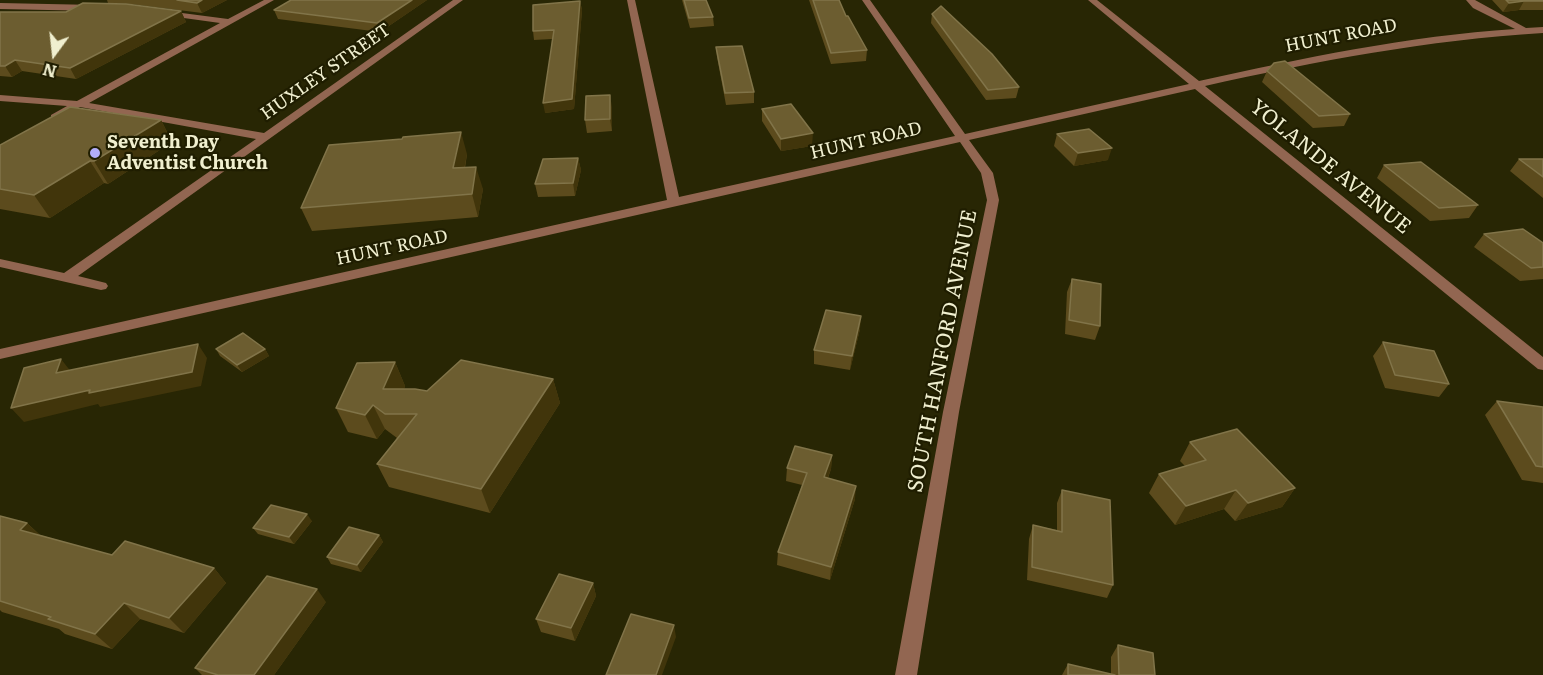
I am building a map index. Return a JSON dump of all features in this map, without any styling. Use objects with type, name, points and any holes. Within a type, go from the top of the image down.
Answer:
[{"type":"street","points":[[50,120],[270,0]]},
{"type":"street","name":"HUXLEY STREET","points":[[67,278],[459,0]]},
{"type":"street","points":[[631,0],[674,204]]},
{"type":"street","name":"SOUTH HANFORD AVENUE","points":[[866,0],[987,173],[993,200],[951,412],[906,675]]},
{"type":"street","name":"YOLANDE AVENUE","points":[[1092,0],[1195,86],[1543,365]]},
{"type":"street","points":[[1470,0],[1476,6],[1524,30]]},
{"type":"street","points":[[0,6],[111,8]]},
{"type":"street","points":[[150,11],[229,22]]},
{"type":"street","name":"HUNT ROAD","points":[[0,354],[1295,63],[1408,42],[1543,30]]},
{"type":"street","points":[[0,98],[79,104],[266,137]]},
{"type":"street","points":[[0,263],[101,286]]},
{"type":"building","points":[[177,0],[202,0],[197,3]]},
{"type":"building","points":[[291,0],[412,0],[377,23],[274,10]]},
{"type":"building","points":[[684,0],[706,0],[713,17],[689,18]]},
{"type":"building","points":[[813,0],[839,0],[867,50],[831,53]]},
{"type":"building","points":[[1506,0],[1543,0],[1543,1],[1509,3]]},
{"type":"building","points":[[580,1],[572,99],[543,103],[554,30],[533,31],[533,5]]},
{"type":"building","points":[[83,3],[126,4],[181,11],[70,68],[15,60],[5,66],[0,66],[0,12],[66,12]]},
{"type":"building","points":[[941,6],[992,54],[1019,87],[988,90],[932,14]]},
{"type":"building","points":[[742,46],[754,92],[725,93],[716,47]]},
{"type":"building","points":[[1285,61],[1350,114],[1319,116],[1267,71],[1274,63]]},
{"type":"building","points":[[610,95],[610,119],[585,120],[586,96]]},
{"type":"building","points":[[791,104],[813,133],[781,139],[762,109]]},
{"type":"building","points":[[70,107],[161,120],[34,195],[0,189],[0,145]]},
{"type":"building","points":[[1089,129],[1112,148],[1078,153],[1057,134]]},
{"type":"building","points":[[461,132],[453,168],[476,167],[472,194],[301,208],[329,145]]},
{"type":"building","points":[[578,158],[573,183],[535,184],[543,159]]},
{"type":"building","points":[[1519,159],[1543,159],[1543,177]]},
{"type":"building","points":[[1421,162],[1478,205],[1439,208],[1384,165]]},
{"type":"building","points":[[1523,229],[1543,243],[1543,267],[1531,268],[1484,234]]},
{"type":"building","points":[[1072,279],[1101,284],[1100,326],[1069,320]]},
{"type":"building","points":[[826,310],[861,316],[852,356],[814,350]]},
{"type":"building","points":[[243,333],[265,349],[237,365],[216,349]]},
{"type":"building","points":[[1383,342],[1434,351],[1449,384],[1395,375]]},
{"type":"building","points":[[198,344],[192,372],[89,393],[90,390],[11,408],[24,368],[61,359],[56,373]]},
{"type":"building","points":[[461,360],[553,379],[481,489],[377,464],[417,414],[385,414],[373,405],[365,415],[336,408],[357,363],[395,362],[383,389],[427,391]]},
{"type":"building","points":[[1497,401],[1543,407],[1543,467],[1536,466]]},
{"type":"building","points":[[1237,429],[1295,488],[1248,503],[1236,490],[1186,506],[1159,474],[1206,460],[1190,442]]},
{"type":"building","points":[[795,446],[832,455],[824,477],[856,486],[831,567],[778,552],[807,473],[787,468]]},
{"type":"building","points":[[1062,490],[1110,500],[1113,585],[1032,567],[1033,525],[1062,532]]},
{"type":"building","points":[[271,505],[307,514],[289,537],[253,528]]},
{"type":"building","points":[[0,516],[27,523],[20,530],[112,555],[125,541],[214,568],[169,618],[124,603],[95,634],[0,601]]},
{"type":"building","points":[[349,527],[379,535],[357,565],[327,557]]},
{"type":"building","points":[[559,574],[593,583],[571,628],[536,619]]},
{"type":"building","points":[[267,576],[317,589],[254,675],[218,675],[195,668]]},
{"type":"building","points":[[631,614],[674,625],[656,675],[606,675]]},
{"type":"building","points":[[1118,645],[1153,653],[1155,675],[1119,675]]},
{"type":"building","points":[[1068,664],[1115,675],[1068,675]]},
{"type":"place","name":"Seventh Day Adventist Church","points":[[95,153]]}]
